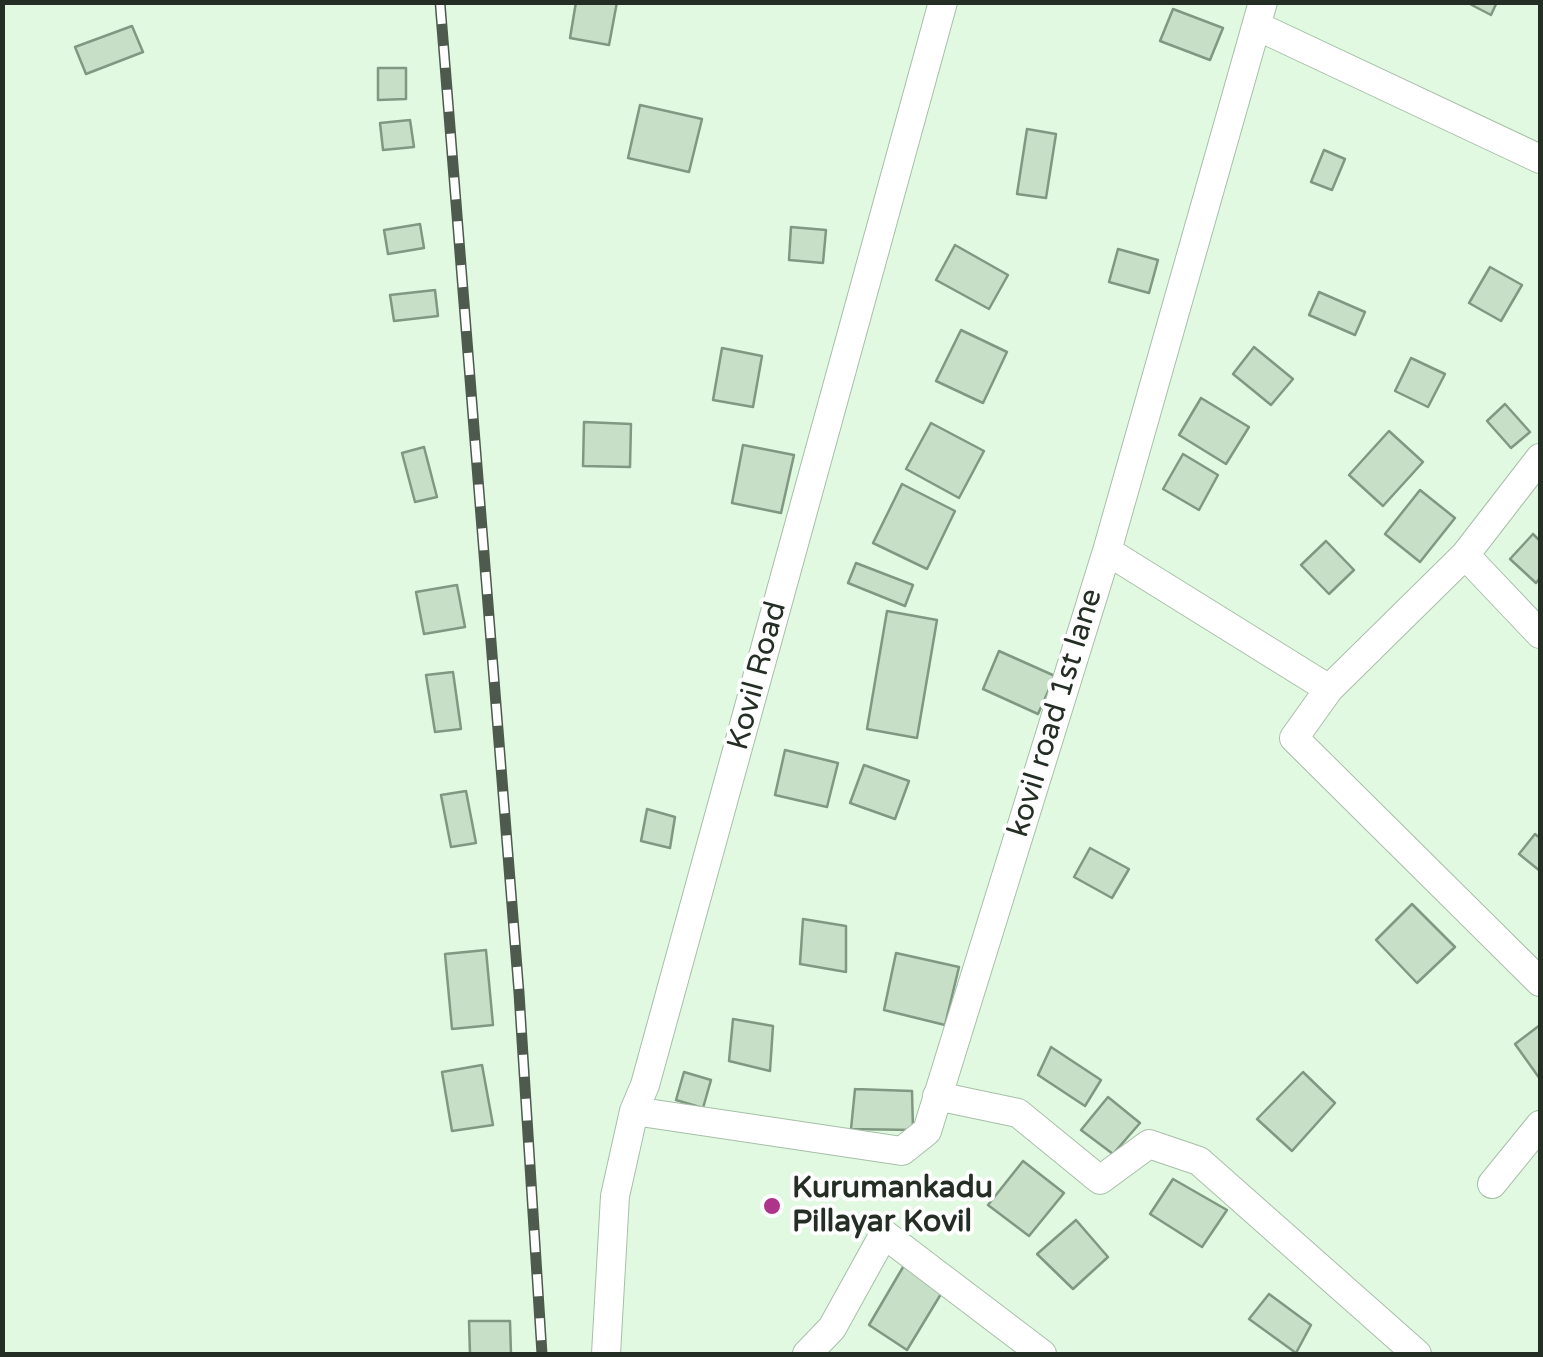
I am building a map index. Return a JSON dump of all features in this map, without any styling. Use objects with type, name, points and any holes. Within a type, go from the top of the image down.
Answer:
[{"type":"street","name":"Kovil Road","points":[[606,1354],[615,1196],[634,1111],[646,1085],[943,2]]},
{"type":"street","name":"kovil road 1st lane","points":[[634,1111],[902,1151],[927,1131],[1107,551],[1260,14]]},
{"type":"street","points":[[1260,14],[1540,159]]},
{"type":"street","points":[[1540,458],[1465,554],[1328,689],[1294,738],[1540,982]]},
{"type":"street","points":[[1107,551],[1328,689]]},
{"type":"street","points":[[1465,554],[1540,634]]},
{"type":"street","points":[[937,1096],[1018,1114],[1100,1180],[1149,1144],[1199,1161],[1418,1354]]},
{"type":"street","points":[[1492,1184],[1540,1126]]},
{"type":"street","points":[[807,1354],[832,1328],[884,1234],[1042,1354]]},
{"type":"building","points":[[576,2],[617,2],[609,45],[570,38]]},
{"type":"building","points":[[1466,2],[1497,2],[1491,15]]},
{"type":"building","points":[[1173,9],[1223,28],[1210,60],[1160,41]]},
{"type":"building","points":[[132,26],[143,52],[86,74],[75,47]]},
{"type":"building","points":[[378,68],[406,68],[406,99],[378,100]]},
{"type":"building","points":[[640,105],[702,119],[689,172],[628,158]]},
{"type":"building","points":[[410,120],[414,147],[383,150],[380,123]]},
{"type":"building","points":[[1027,129],[1056,134],[1046,198],[1017,194]]},
{"type":"building","points":[[1324,150],[1345,159],[1332,190],[1311,182]]},
{"type":"building","points":[[420,224],[424,248],[388,254],[384,230]]},
{"type":"building","points":[[791,227],[826,230],[823,263],[789,260]]},
{"type":"building","points":[[955,245],[1008,275],[989,309],[936,280]]},
{"type":"building","points":[[1118,249],[1158,260],[1149,293],[1109,282]]},
{"type":"building","points":[[1490,267],[1522,285],[1501,321],[1469,303]]},
{"type":"building","points":[[435,290],[438,316],[394,321],[390,295]]},
{"type":"building","points":[[1319,292],[1365,312],[1355,335],[1309,315]]},
{"type":"building","points":[[961,330],[1007,352],[983,403],[936,381]]},
{"type":"building","points":[[1254,347],[1293,379],[1271,405],[1233,374]]},
{"type":"building","points":[[722,348],[762,356],[753,407],[713,400]]},
{"type":"building","points":[[1411,358],[1445,374],[1428,407],[1395,391]]},
{"type":"building","points":[[1201,398],[1249,427],[1226,464],[1179,435]]},
{"type":"building","points":[[1505,404],[1530,432],[1511,448],[1487,421]]},
{"type":"building","points":[[584,422],[631,424],[630,467],[583,466]]},
{"type":"building","points":[[931,423],[984,451],[959,498],[906,469]]},
{"type":"building","points":[[1389,431],[1423,462],[1383,506],[1349,475]]},
{"type":"building","points":[[743,445],[794,455],[781,513],[732,503]]},
{"type":"building","points":[[424,447],[437,497],[415,502],[402,453]]},
{"type":"building","points":[[1183,454],[1218,475],[1199,510],[1163,489]]},
{"type":"building","points":[[902,484],[955,511],[927,569],[873,543]]},
{"type":"building","points":[[1420,490],[1455,518],[1420,562],[1385,534]]},
{"type":"building","points":[[1533,534],[1540,541],[1540,578],[1536,583],[1510,559]]},
{"type":"building","points":[[1326,541],[1354,570],[1329,594],[1301,565]]},
{"type":"building","points":[[856,563],[913,585],[905,606],[848,583]]},
{"type":"building","points":[[457,585],[465,627],[424,634],[416,592]]},
{"type":"building","points":[[887,611],[937,620],[917,738],[867,729]]},
{"type":"building","points":[[999,651],[1055,676],[1038,714],[983,689]]},
{"type":"building","points":[[453,672],[461,729],[435,732],[426,675]]},
{"type":"building","points":[[785,750],[838,763],[827,807],[775,795]]},
{"type":"building","points":[[864,765],[909,781],[895,819],[850,803]]},
{"type":"building","points":[[466,791],[476,843],[451,847],[441,795]]},
{"type":"building","points":[[647,809],[675,817],[670,848],[641,841]]},
{"type":"building","points":[[1535,834],[1540,838],[1540,871],[1519,854]]},
{"type":"building","points":[[1090,848],[1129,869],[1112,898],[1074,877]]},
{"type":"building","points":[[1412,904],[1455,947],[1417,983],[1376,940]]},
{"type":"building","points":[[803,919],[846,926],[846,972],[800,964]]},
{"type":"building","points":[[486,950],[493,1025],[452,1029],[445,954]]},
{"type":"building","points":[[896,953],[959,967],[945,1025],[884,1010]]},
{"type":"building","points":[[733,1019],[773,1026],[770,1071],[729,1061]]},
{"type":"building","points":[[1540,1025],[1540,1079],[1515,1044]]},
{"type":"building","points":[[1051,1047],[1101,1080],[1085,1106],[1038,1075]]},
{"type":"building","points":[[482,1065],[493,1125],[452,1131],[442,1072]]},
{"type":"building","points":[[684,1072],[711,1080],[703,1108],[676,1100]]},
{"type":"building","points":[[1303,1072],[1335,1103],[1292,1151],[1257,1119]]},
{"type":"building","points":[[855,1089],[912,1091],[913,1130],[851,1129]]},
{"type":"building","points":[[1108,1097],[1140,1123],[1113,1154],[1081,1130]]},
{"type":"building","points":[[1023,1161],[1064,1193],[1029,1236],[988,1205]]},
{"type":"building","points":[[1173,1179],[1227,1210],[1202,1247],[1150,1214]]},
{"type":"building","points":[[1076,1220],[1108,1257],[1073,1289],[1037,1254]]},
{"type":"building","points":[[906,1262],[947,1284],[907,1350],[869,1325]]},
{"type":"building","points":[[1269,1294],[1311,1325],[1296,1353],[1249,1319]]},
{"type":"building","points":[[469,1321],[510,1321],[511,1354],[470,1354]]},
{"type":"railway","points":[[440,2],[519,993],[542,1354]]},
{"type":"place","name":"Kurumankadu Pillayar Kovil","points":[[772,1206]]}]
